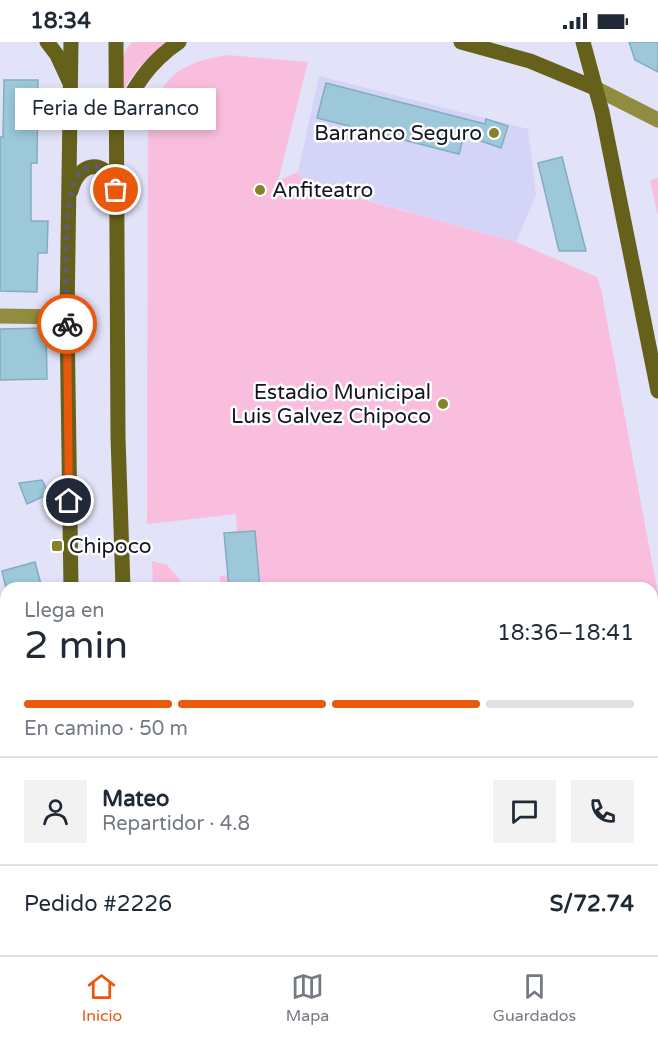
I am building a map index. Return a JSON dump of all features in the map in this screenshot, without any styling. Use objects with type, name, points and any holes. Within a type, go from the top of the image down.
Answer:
[{"type":"main road","points":[[47,42],[57,55],[70,82]]},
{"type":"main road","points":[[71,42],[67,317],[71,582]]},
{"type":"main road","points":[[116,42],[118,437],[123,581]]},
{"type":"main road","points":[[115,125],[131,92],[150,65],[179,42]]},
{"type":"main road","points":[[461,42],[530,61],[595,88]]},
{"type":"main road","points":[[583,42],[595,88],[658,391]]},
{"type":"main road","points":[[68,207],[76,177],[85,168],[104,169],[112,178],[116,190]]},
{"type":"street","points":[[595,88],[658,120]]},
{"type":"street","points":[[0,316],[67,317]]},
{"type":"shaded area","points":[[133,42],[166,42],[137,69],[122,92],[123,58]]},
{"type":"shaded area","name":"Estadio Municipal Luis Galvez Chipoco","points":[[228,55],[308,62],[278,181],[298,172],[307,184],[516,242],[597,277],[656,582],[220,582],[220,576],[228,575],[224,533],[237,532],[236,514],[147,524],[148,124],[159,94],[166,83],[185,67]]},
{"type":"shaded area","points":[[319,76],[528,129],[536,195],[516,242],[307,183],[298,172]]},
{"type":"shaded area","points":[[658,178],[658,216],[650,180]]},
{"type":"shaded area","points":[[152,561],[167,565],[181,581],[181,582],[153,582]]},
{"type":"building","points":[[629,42],[658,42],[658,72],[635,60]]},
{"type":"building","points":[[4,80],[38,80],[37,163],[31,163],[31,221],[48,221],[47,253],[38,253],[37,292],[0,291],[0,137],[3,137]]},
{"type":"building","points":[[326,83],[485,124],[486,119],[508,126],[501,148],[464,135],[459,154],[317,118]]},
{"type":"building","points":[[562,157],[586,251],[559,251],[538,163]]},
{"type":"building","points":[[46,328],[47,379],[0,380],[0,329]]},
{"type":"building","points":[[42,480],[49,494],[27,504],[19,483]]},
{"type":"building","points":[[255,531],[259,582],[228,582],[224,533]]},
{"type":"building","points":[[35,562],[40,582],[5,582],[2,571]]},
{"type":"way so far","points":[[67,324],[68,207],[73,185],[81,171],[85,168],[96,167],[108,173],[116,190]]},
{"type":"place","name":"Barranco Seguro","points":[[494,133]]},
{"type":"place","name":"Feria de Barranco","points":[[116,190]]},
{"type":"place","name":"Anfiteatro","points":[[260,190]]},
{"type":"place","name":"Estadio Municipal Luis Galvez Chipoco","points":[[443,404]]},
{"type":"place","name":"Chipoco","points":[[57,546]]},
{"type":"route","points":[[67,324],[69,501]]}]
